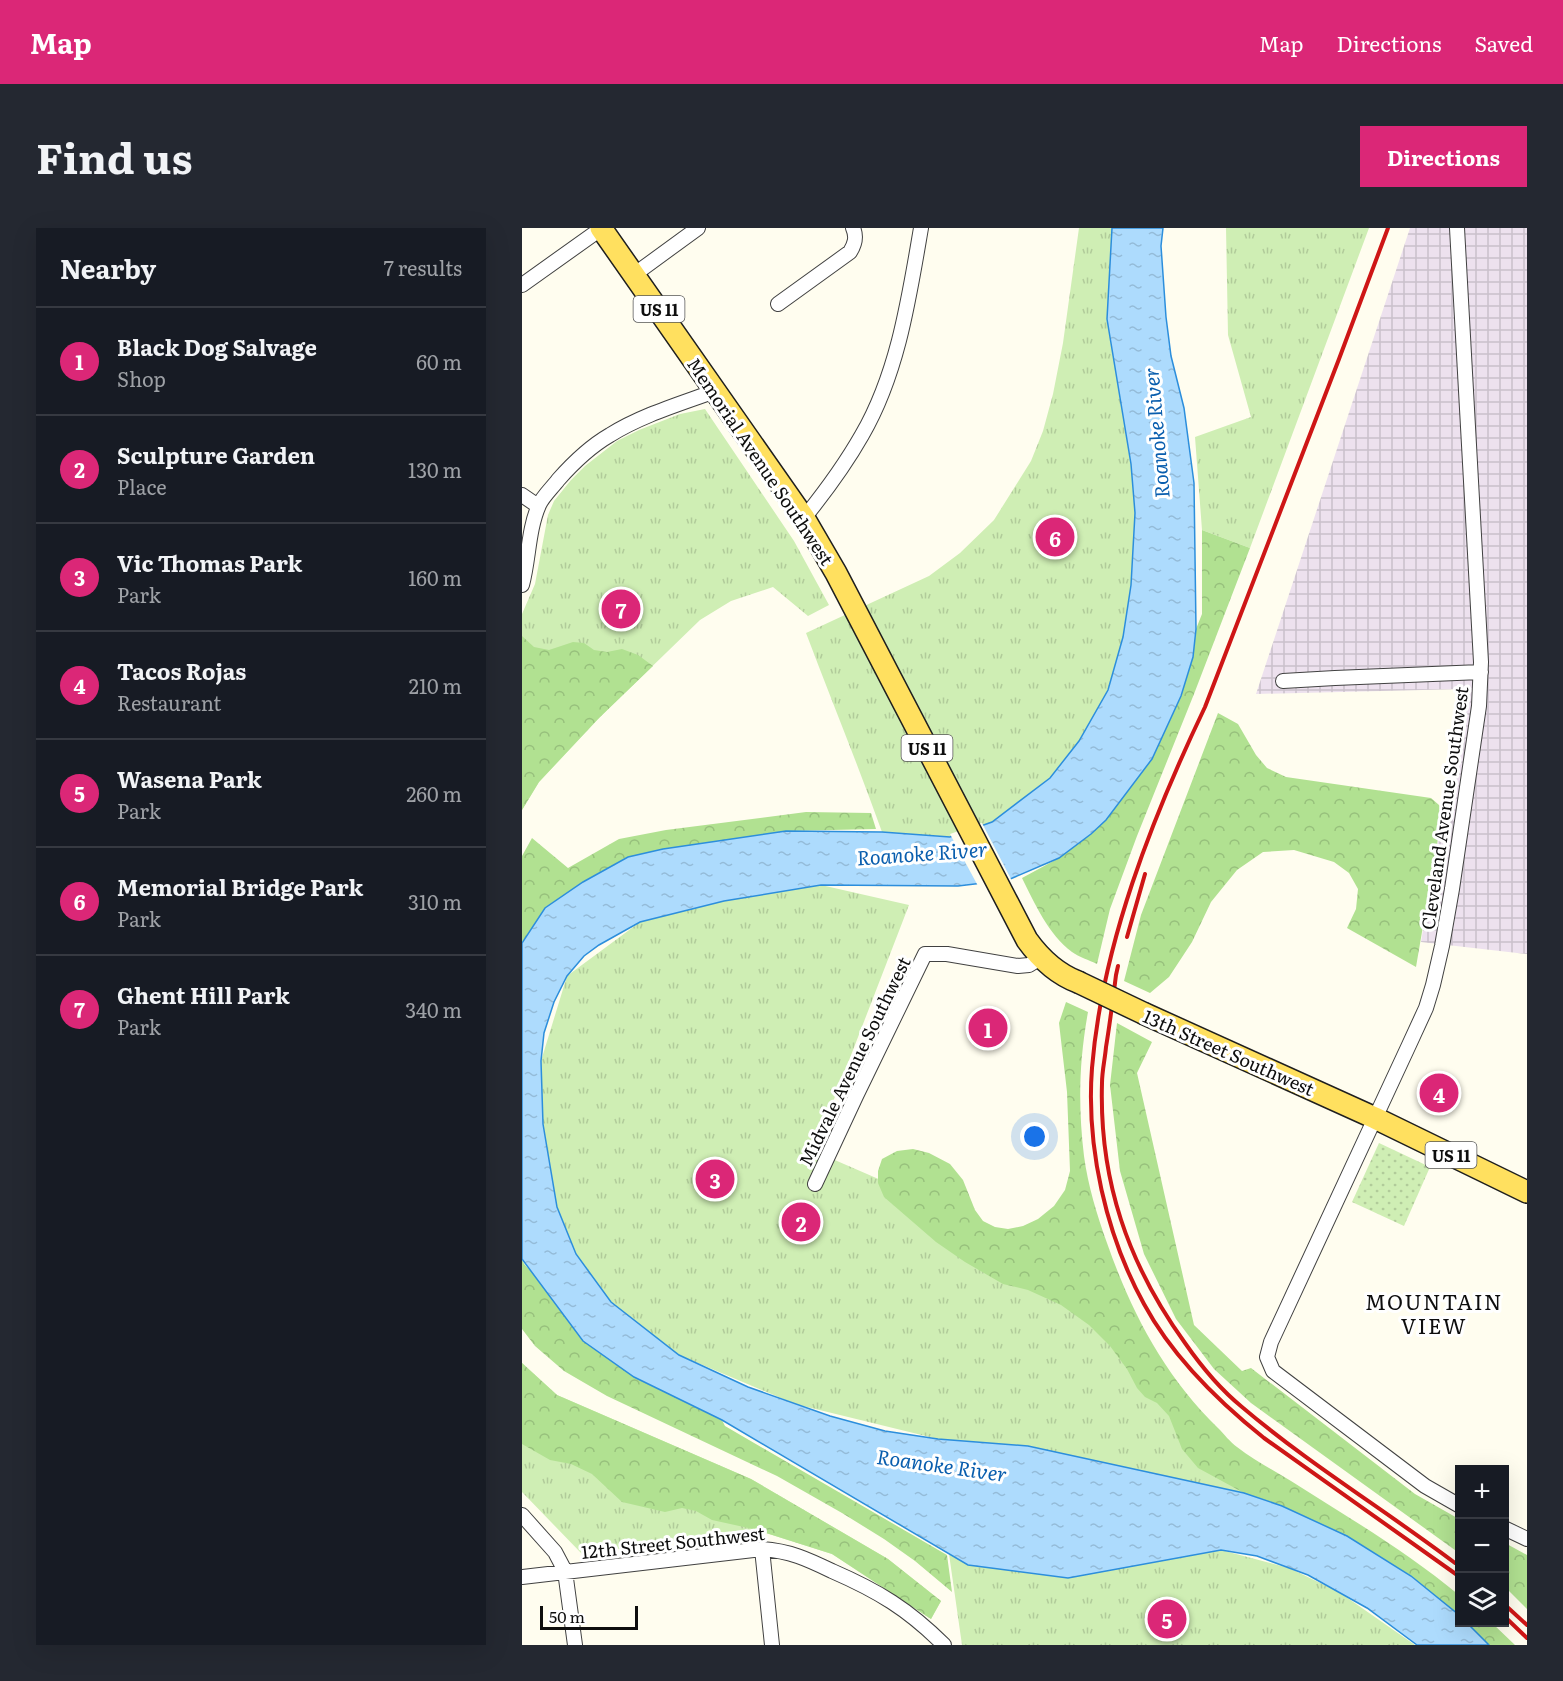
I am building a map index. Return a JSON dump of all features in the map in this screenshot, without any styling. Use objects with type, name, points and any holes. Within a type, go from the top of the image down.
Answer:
[{"type":"main road","name":"Memorial Avenue Southwest","points":[[602,228],[804,518],[836,573],[1017,922],[1027,940],[1042,957]]},
{"type":"main road","name":"13th Street Southwest","points":[[1042,957],[1058,971],[1144,1014],[1375,1118],[1527,1192]]},
{"type":"street","points":[[522,285],[602,228]]},
{"type":"street","points":[[635,274],[698,228]]},
{"type":"street","points":[[778,304],[850,252],[856,237],[853,228]]},
{"type":"street","points":[[804,518],[828,488],[874,412],[901,334],[921,228]]},
{"type":"street","name":"Cleveland Avenue Southwest","points":[[1455,1503],[1425,1486],[1273,1371],[1267,1358],[1270,1342],[1425,1008],[1433,985],[1452,889],[1479,706],[1481,672],[1457,228]]},
{"type":"street","points":[[522,585],[533,520],[538,506],[564,473],[609,435],[657,412],[715,391]]},
{"type":"street","points":[[522,495],[538,506]]},
{"type":"street","points":[[1283,681],[1481,672]]},
{"type":"street","name":"Midvale Avenue Southwest","points":[[815,1184],[925,954],[947,954],[1018,966],[1029,965],[1042,957]]},
{"type":"street","points":[[522,1515],[555,1552],[565,1571],[575,1645]]},
{"type":"street","points":[[1509,1530],[1527,1539]]},
{"type":"street","points":[[762,1549],[772,1645]]},
{"type":"street","name":"12th Street Southwest","points":[[522,1577],[762,1549],[781,1550],[868,1587],[905,1610],[944,1645]]},
{"type":"shaded area","points":[[1410,228],[1527,228],[1527,954],[1421,942],[1463,689],[1256,694]]},
{"type":"green space","points":[[1079,228],[1112,228],[1107,319],[1131,464],[1135,513],[1131,585],[1123,637],[1108,690],[1079,741],[1050,778],[992,822],[950,837],[882,832],[806,633],[929,576],[960,553],[994,520],[1031,461],[1043,431],[1063,343]]},
{"type":"green space","points":[[1226,228],[1369,228],[1250,548],[1202,530],[1195,437],[1251,417],[1228,335]]},
{"type":"green space","points":[[705,409],[794,541],[829,605],[808,616],[773,587],[731,601],[700,620],[599,718],[539,782],[522,810],[522,614],[535,584],[548,515],[554,501],[585,466],[617,441],[680,414]]},
{"type":"green space","points":[[1202,530],[1250,548],[1110,909],[1097,964],[1063,945],[1043,918],[1022,878],[1059,858],[1106,820],[1152,759],[1181,696],[1193,657],[1196,629],[1202,614]]},
{"type":"green space","points":[[522,636],[534,647],[549,650],[573,642],[584,643],[594,650],[607,652],[622,649],[638,655],[653,666],[599,718],[539,782],[522,810]]},
{"type":"green space","points":[[1218,713],[1238,724],[1256,755],[1267,768],[1286,777],[1431,798],[1439,805],[1442,815],[1416,967],[1347,928],[1356,909],[1358,889],[1349,873],[1334,862],[1294,850],[1263,852],[1237,870],[1211,902],[1192,942],[1169,977],[1150,993],[1124,981],[1141,915]]},
{"type":"green space","points":[[806,812],[871,813],[876,829],[786,831],[628,857],[583,882],[545,908],[522,943],[522,856],[532,838],[568,868],[619,839],[666,830]]},
{"type":"green space","points":[[821,885],[909,905],[814,1151],[1072,1263],[1122,1333],[1244,1493],[1028,1446],[938,1439],[795,1404],[679,1355],[611,1302],[576,1254],[557,1207],[543,1124],[541,1061],[567,976],[640,922],[724,901]]},
{"type":"green space","points":[[1066,1002],[1088,1012],[1081,1066],[1080,1101],[1088,1178],[1107,1243],[1127,1294],[1166,1365],[1181,1387],[1234,1445],[1377,1535],[1439,1579],[1455,1592],[1455,1612],[1411,1576],[1347,1536],[1282,1506],[1244,1493],[1198,1468],[1182,1449],[1169,1416],[1157,1403],[1145,1397],[1137,1388],[1127,1369],[1110,1346],[1089,1325],[1061,1305],[1028,1290],[1003,1284],[965,1262],[936,1242],[884,1197],[878,1183],[878,1171],[882,1159],[897,1151],[913,1149],[929,1153],[950,1164],[963,1180],[975,1210],[983,1221],[995,1227],[1008,1229],[1023,1226],[1038,1219],[1054,1206],[1065,1190],[1070,1171],[1067,1092],[1059,1023]]},
{"type":"green space","points":[[1117,1023],[1152,1042],[1137,1073],[1194,1325],[1242,1371],[1251,1368],[1415,1494],[1455,1517],[1455,1550],[1251,1403],[1214,1369],[1176,1319],[1144,1254],[1120,1171],[1110,1085]]},
{"type":"green space","points":[[1379,1143],[1430,1167],[1404,1226],[1352,1202]]},
{"type":"green space","points":[[522,1259],[524,1264],[634,1377],[722,1420],[725,1426],[947,1555],[952,1592],[915,1561],[842,1513],[777,1476],[607,1396],[564,1371],[535,1346],[522,1329]]},
{"type":"green space","points":[[522,1363],[557,1395],[751,1479],[888,1559],[941,1601],[931,1619],[832,1554],[753,1529],[582,1554],[522,1492]]},
{"type":"green space","points":[[522,1363],[557,1395],[751,1479],[888,1559],[941,1601],[931,1619],[832,1554],[753,1529],[712,1520],[696,1511],[682,1508],[665,1512],[622,1502],[592,1474],[571,1464],[550,1460],[522,1444]]},
{"type":"green space","points":[[1509,1545],[1527,1555],[1527,1609],[1509,1591]]},
{"type":"green space","points":[[1221,1550],[1289,1568],[1339,1592],[1415,1645],[962,1645],[949,1554],[1026,1572]]},
{"type":"green space","points":[[1471,1627],[1496,1627],[1515,1645],[1489,1645]]},
{"type":"water","name":"Roanoke River","points":[[1112,228],[1163,228],[1161,246],[1166,317],[1171,356],[1184,408],[1194,483],[1196,629],[1193,657],[1181,696],[1152,759],[1106,820],[1091,834],[1059,858],[1008,880],[958,886],[821,885],[724,901],[640,922],[584,956],[567,976],[554,1002],[544,1033],[541,1061],[543,1124],[557,1207],[576,1254],[611,1302],[679,1355],[748,1387],[830,1416],[885,1431],[938,1439],[1028,1446],[1244,1493],[1282,1506],[1347,1536],[1411,1576],[1455,1612],[1455,1627],[1471,1627],[1489,1645],[1417,1645],[1367,1608],[1308,1575],[1257,1556],[1221,1550],[1068,1578],[968,1565],[722,1420],[634,1377],[583,1341],[522,1259],[522,943],[545,908],[583,882],[628,857],[663,849],[786,831],[882,832],[950,837],[992,822],[1050,778],[1079,741],[1108,690],[1123,637],[1131,585],[1135,513],[1131,464],[1107,319]]},
{"type":"pier","points":[[982,823],[1012,881],[978,886],[950,834]]},
{"type":"railway","points":[[1388,228],[1205,707],[1166,793],[1132,883],[1106,975],[1098,1022],[1092,1068],[1092,1128],[1102,1190],[1119,1249],[1144,1304],[1182,1360],[1230,1409],[1264,1438],[1455,1573]]},
{"type":"railway","points":[[1127,937],[1145,874]]},
{"type":"railway","points":[[1118,966],[1102,1074],[1102,1119],[1112,1187],[1121,1220],[1148,1283],[1191,1352],[1234,1400],[1294,1448],[1455,1563]]},
{"type":"railway","points":[[1509,1609],[1527,1625]]},
{"type":"railway","points":[[1509,1621],[1527,1638]]},
{"type":"place","name":"Memorial Bridge Park","points":[[1055,537]]},
{"type":"place","name":"Ghent Hill Park","points":[[621,609]]},
{"type":"place","name":"Black Dog Salvage","points":[[988,1028]]},
{"type":"place","name":"Tacos Rojas","points":[[1439,1093]]},
{"type":"place","name":"Vic Thomas Park","points":[[715,1179]]},
{"type":"place","name":"Sculpture Garden","points":[[801,1222]]},
{"type":"place","name":"Wasena Park","points":[[1167,1619]]},
{"type":"district","name":"MOUNTAIN VIEW","points":[[1434,1312]]}]
